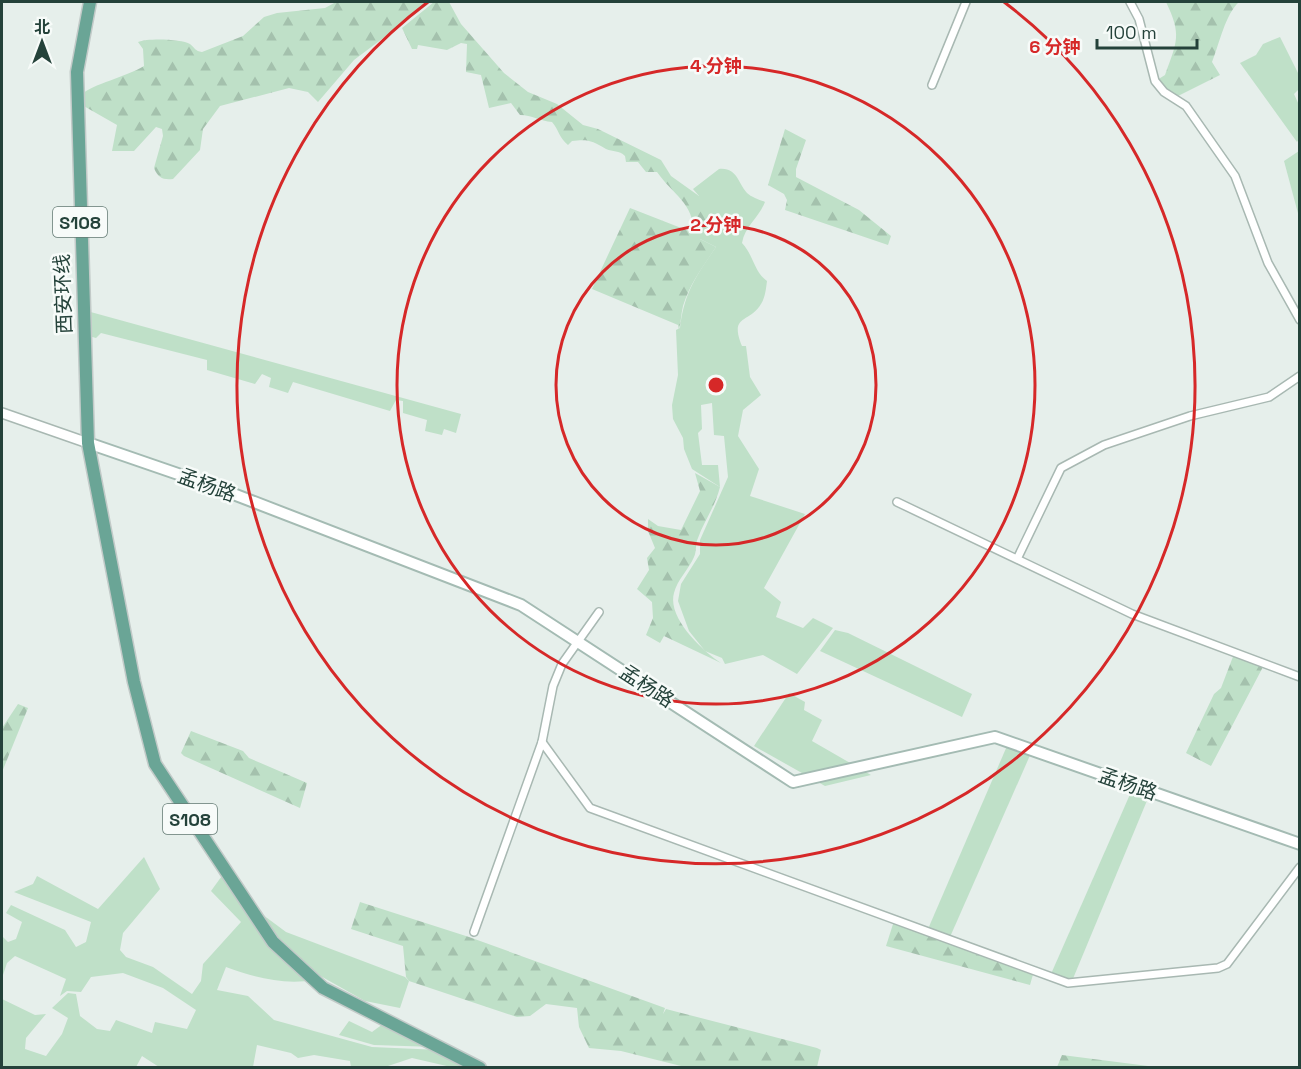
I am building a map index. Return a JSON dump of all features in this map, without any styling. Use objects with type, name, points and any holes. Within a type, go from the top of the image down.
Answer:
[{"type":"main road","name":"西安环线","points":[[88,443],[77,72],[90,2]]},
{"type":"main road","name":"孟杨路","points":[[88,443],[210,485],[521,605],[793,782],[995,737],[1299,844]]},
{"type":"main road","name":"S108","points":[[88,443],[134,682],[155,764],[273,942],[323,988],[480,1068]]},
{"type":"street","points":[[932,85],[966,2]]},
{"type":"street","points":[[1130,2],[1139,19],[1155,81],[1164,92],[1186,106],[1235,176],[1268,263],[1299,320]]},
{"type":"street","points":[[1017,557],[1061,468],[1104,445],[1190,416],[1269,397],[1299,376]]},
{"type":"street","name":"孟杨路","points":[[2,413],[88,443]]},
{"type":"street","points":[[897,502],[1017,557],[1132,614],[1299,677]]},
{"type":"street","points":[[474,932],[542,741],[553,686],[562,664],[599,612]]},
{"type":"street","points":[[542,741],[590,808],[1068,983],[1218,968],[1227,964],[1299,867]]},
{"type":"green space","points":[[336,2],[431,2],[354,60],[318,102],[308,92],[289,88],[220,106],[203,129],[200,150],[173,179],[161,178],[154,168],[163,136],[162,129],[156,127],[134,151],[112,151],[117,125],[82,105],[82,94],[87,90],[144,66],[143,49],[138,42],[180,41],[202,52],[243,36],[264,17],[277,13],[325,8]]},
{"type":"green space","points":[[434,2],[449,2],[461,24],[504,73],[528,92],[557,104],[583,125],[598,129],[661,160],[671,176],[699,196],[708,230],[701,234],[700,239],[716,247],[689,290],[683,306],[679,330],[678,325],[592,289],[630,208],[694,233],[693,222],[682,200],[657,172],[646,172],[638,162],[626,162],[625,156],[620,153],[594,142],[572,141],[568,145],[552,122],[520,115],[511,103],[489,108],[481,75],[466,72],[467,44],[461,43],[447,50],[418,45],[417,49],[412,49],[402,28]]},
{"type":"green space","points":[[1166,2],[1239,2],[1226,21],[1212,62],[1220,75],[1176,97],[1157,80],[1165,75],[1176,38],[1174,23]]},
{"type":"green space","points":[[1280,37],[1299,75],[1299,89],[1294,94],[1299,105],[1299,139],[1297,142],[1240,63],[1256,55],[1263,44]]},
{"type":"green space","points":[[785,129],[806,140],[796,169],[796,177],[859,210],[891,236],[888,245],[785,210],[787,200],[784,194],[768,185]]},
{"type":"green space","points":[[1299,151],[1299,217],[1284,161]]},
{"type":"green space","points":[[719,169],[730,170],[747,193],[765,202],[746,232],[742,243],[759,273],[767,281],[761,304],[742,320],[738,329],[742,346],[746,346],[750,377],[761,395],[743,410],[738,436],[759,469],[750,496],[805,514],[764,588],[781,602],[776,617],[803,628],[813,618],[833,628],[797,674],[763,655],[725,664],[722,658],[705,651],[689,631],[678,601],[681,584],[700,554],[700,540],[728,477],[724,436],[714,435],[712,403],[701,405],[702,429],[698,433],[702,465],[718,465],[720,487],[692,469],[684,449],[683,438],[673,419],[672,405],[678,375],[676,330],[680,328],[684,305],[692,285],[716,247],[700,239],[699,196],[693,189]]},
{"type":"green space","points":[[87,311],[461,414],[456,433],[444,429],[442,435],[425,431],[427,420],[403,413],[403,401],[396,400],[390,411],[293,382],[288,393],[269,387],[271,378],[262,374],[255,384],[207,370],[207,360],[101,333],[96,338],[89,336]]},
{"type":"green space","points":[[695,473],[720,487],[697,540],[694,557],[676,588],[673,603],[688,633],[705,651],[721,663],[664,636],[660,643],[646,635],[653,618],[652,602],[637,589],[649,570],[647,558],[655,548],[648,531],[648,519],[658,526],[681,530],[700,491]]},
{"type":"green space","points":[[835,630],[848,633],[972,694],[962,717],[820,651]]},
{"type":"green space","points":[[1234,654],[1264,665],[1211,766],[1186,753],[1214,694],[1221,688]]},
{"type":"green space","points":[[789,693],[805,702],[804,710],[822,720],[812,741],[871,775],[825,786],[754,746]]},
{"type":"green space","points":[[18,704],[28,708],[2,772],[2,728]]},
{"type":"green space","points":[[191,731],[243,751],[249,758],[307,783],[300,808],[184,756],[181,753]]},
{"type":"green space","points":[[1010,739],[1035,744],[950,937],[928,929]]},
{"type":"green space","points":[[1135,783],[1151,791],[1072,981],[1051,974]]},
{"type":"green space","points":[[144,857],[160,889],[123,933],[120,950],[126,957],[153,967],[192,994],[201,981],[203,964],[241,922],[211,891],[224,873],[275,948],[315,980],[292,982],[270,980],[226,967],[217,990],[248,996],[274,1020],[372,1047],[440,1050],[473,1067],[451,1067],[412,1058],[385,1067],[351,1067],[350,1061],[314,1055],[298,1058],[291,1053],[257,1045],[253,1067],[159,1067],[142,1056],[136,1067],[2,1067],[2,999],[35,1015],[46,1014],[26,1038],[25,1049],[46,1056],[62,1034],[68,1018],[52,1008],[68,993],[76,994],[80,1016],[97,1029],[110,1031],[116,1020],[152,1033],[155,1022],[187,1029],[196,1010],[163,988],[123,973],[91,977],[81,992],[67,991],[60,996],[66,979],[15,956],[7,963],[2,978],[2,936],[8,942],[16,939],[22,922],[6,913],[11,905],[65,930],[76,947],[86,942],[91,922],[14,892],[33,884],[37,876],[98,909]]},
{"type":"green space","points":[[360,902],[469,937],[665,1008],[663,1014],[666,1009],[817,1048],[821,1050],[817,1067],[685,1067],[621,1051],[589,1048],[579,1027],[577,1008],[546,1004],[530,1016],[517,1017],[409,981],[406,977],[403,946],[351,929]]},
{"type":"green space","points":[[255,909],[286,932],[405,977],[409,981],[400,1008],[365,1001],[308,969],[287,952]]},
{"type":"green space","points":[[894,921],[1034,971],[1030,985],[886,946]]},
{"type":"green space","points":[[349,1021],[372,1032],[387,1021],[435,1047],[374,1045],[339,1035]]},
{"type":"green space","points":[[1062,1055],[1156,1067],[1057,1067]]}]
